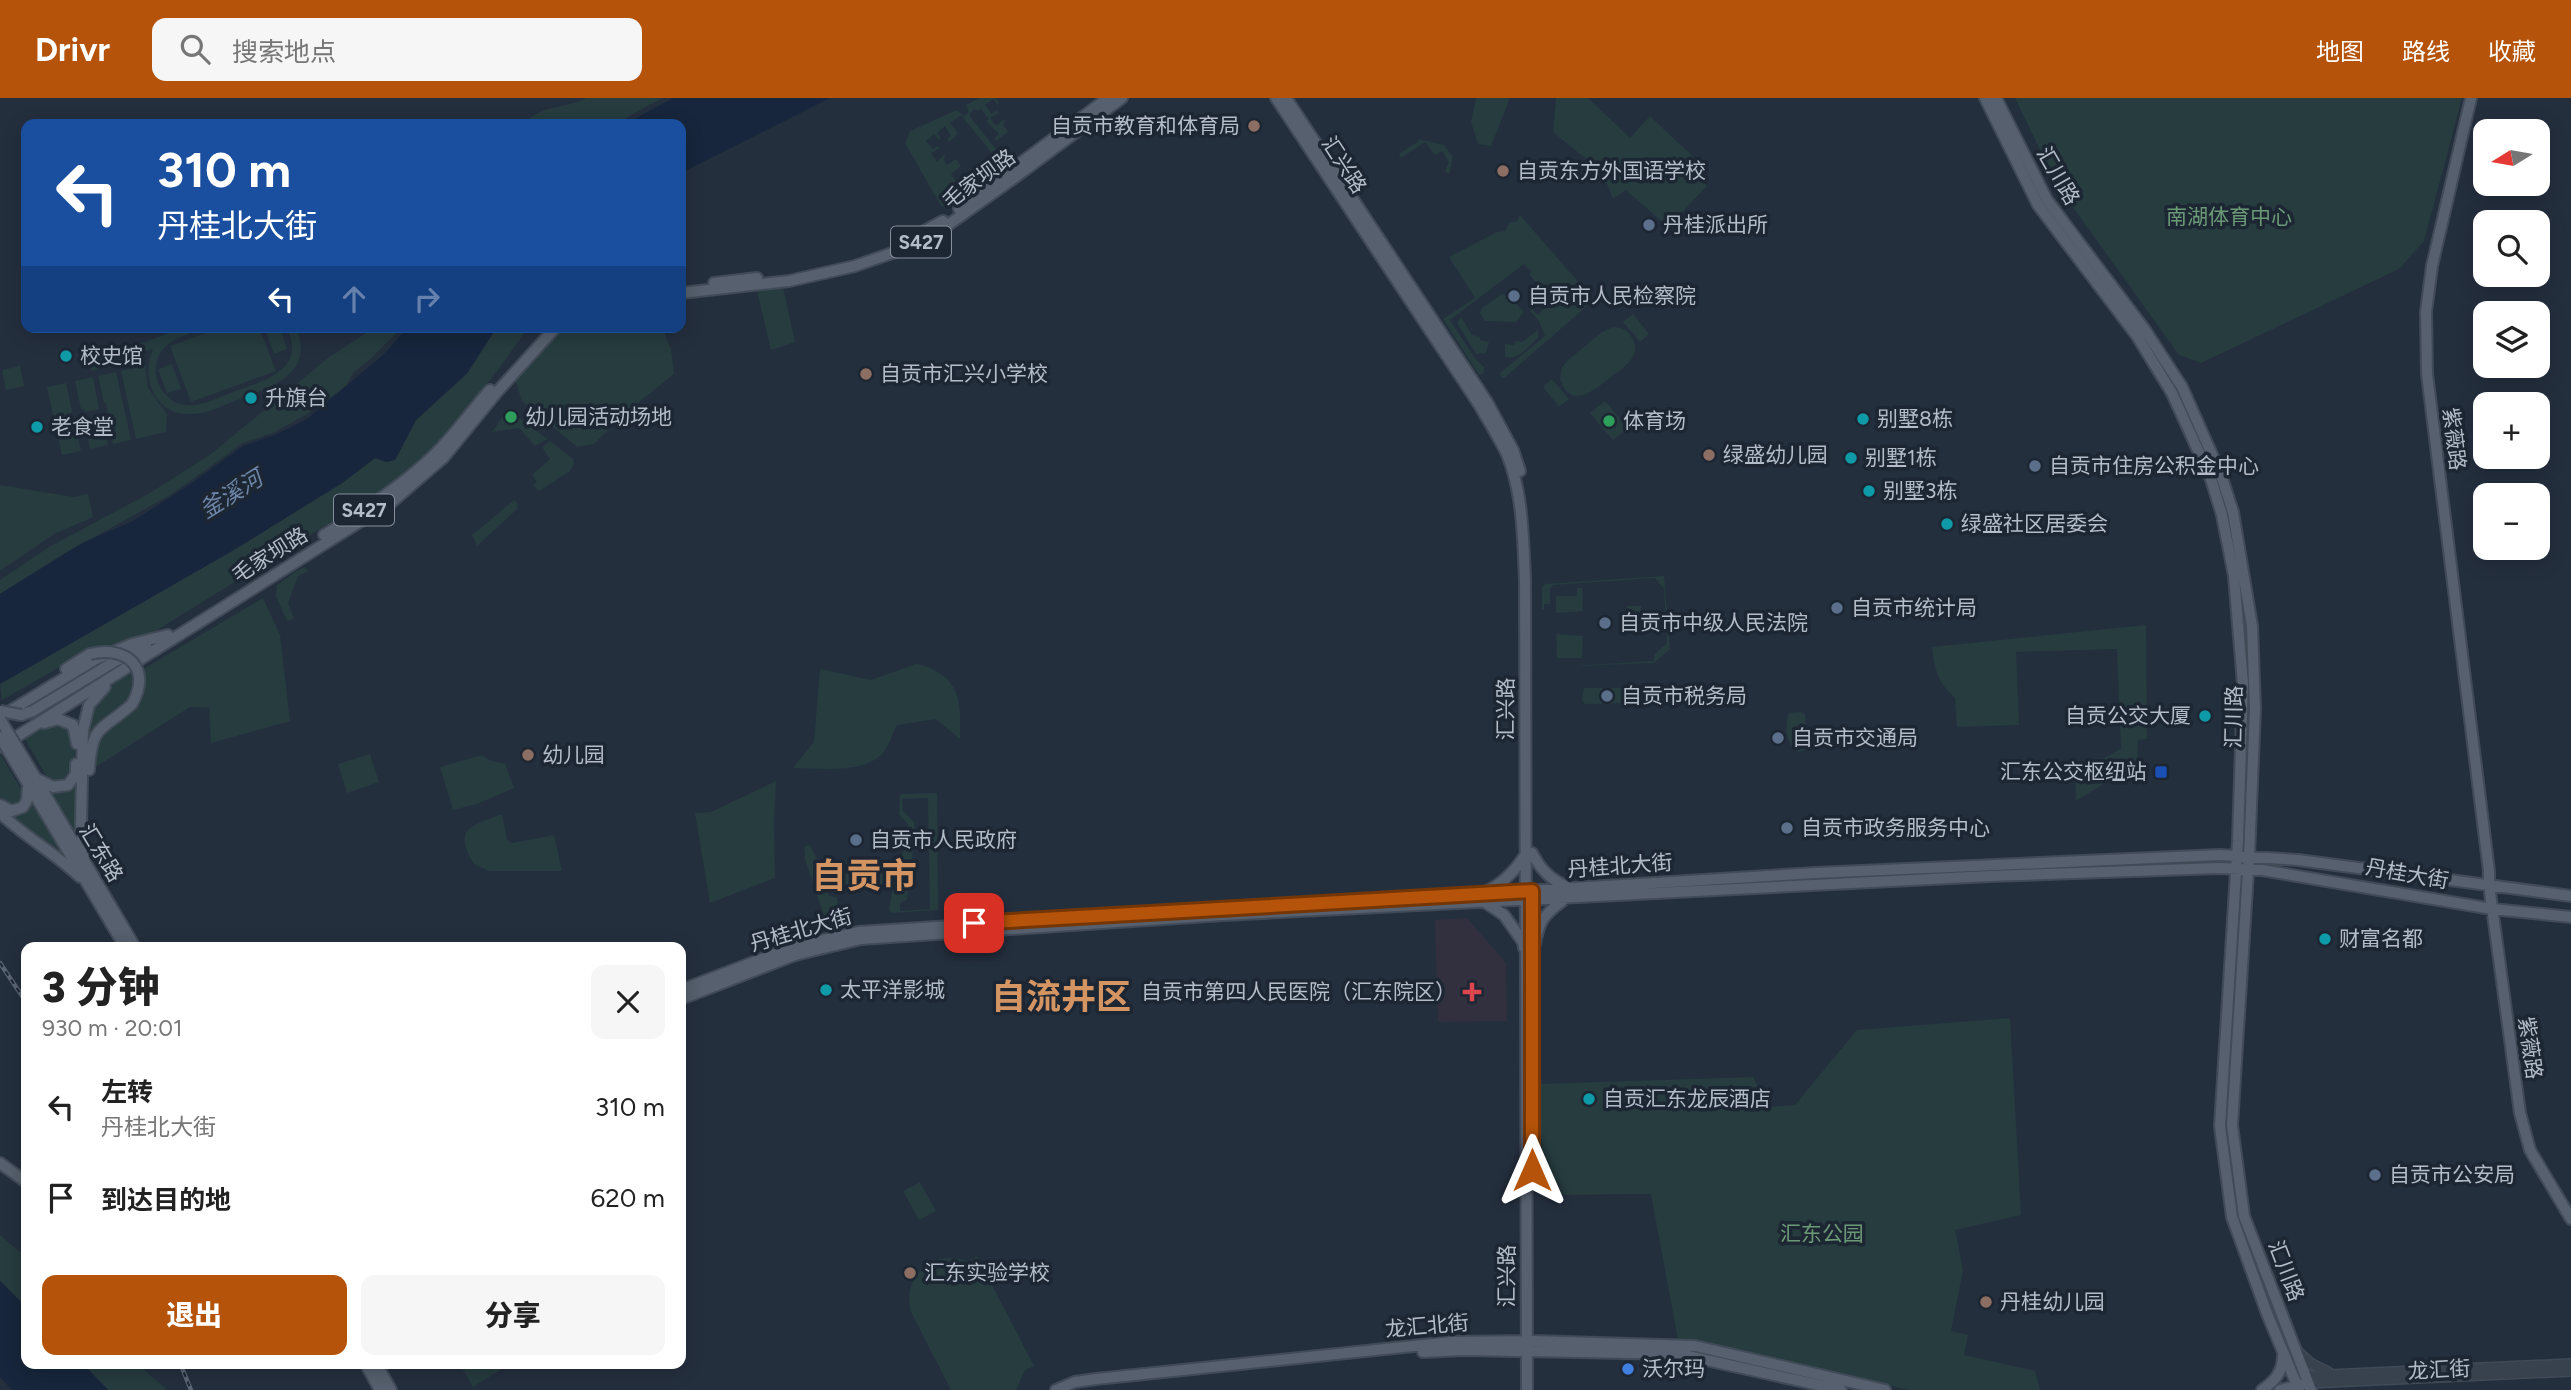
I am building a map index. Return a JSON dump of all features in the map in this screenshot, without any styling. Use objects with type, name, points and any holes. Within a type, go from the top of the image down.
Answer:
[{"type":"main road","name":"毛家坝路","points":[[686,285],[787,274],[854,259],[895,246],[943,221],[1108,98]]},
{"type":"main road","name":"毛家坝路","points":[[686,292],[789,281],[855,266],[923,242],[1122,98]]},
{"type":"main road","name":"汇兴路","points":[[1276,98],[1480,407],[1506,454],[1514,476],[1520,505],[1525,579],[1529,854]]},
{"type":"main road","points":[[1286,98],[1487,402],[1513,450],[1527,503],[1531,578],[1529,958],[1530,1346],[1533,1390]]},
{"type":"main road","name":"汇川路","points":[[1985,98],[2038,205],[2137,336],[2172,393],[2218,497],[2234,576],[2241,639],[2242,710],[2237,855],[2220,1126],[2232,1217],[2282,1349],[2303,1383]]},
{"type":"main road","name":"汇川路","points":[[1996,98],[2047,200],[2146,330],[2182,387],[2228,493],[2245,574],[2252,626],[2255,709],[2249,856],[2232,1125],[2244,1216],[2297,1352],[2303,1383]]},
{"type":"main road","name":"紫薇路","points":[[2471,98],[2432,266],[2426,312],[2427,374],[2520,1113],[2530,1150],[2571,1219]]},
{"type":"main road","name":"毛家坝路","points":[[147,648],[388,495],[438,451],[540,333]]},
{"type":"main road","name":"毛家坝路","points":[[0,747],[393,501],[443,458],[497,392],[551,333]]},
{"type":"main road","points":[[0,812],[23,807],[32,781],[0,718],[96,659],[132,644],[168,635]]},
{"type":"main road","points":[[0,710],[21,715],[33,711],[117,660],[147,648]]},
{"type":"main road","name":"S427","points":[[0,738],[147,648]]},
{"type":"main road","points":[[0,710],[90,654],[105,650],[118,652],[129,659],[136,669],[139,682],[132,704],[105,723],[92,740],[85,864]]},
{"type":"main road","points":[[85,864],[81,824],[83,730],[86,714],[98,694],[126,669]]},
{"type":"main road","points":[[0,738],[32,781],[53,787],[68,785],[76,774],[77,739],[73,726],[51,720],[33,726]]},
{"type":"main road","name":"汇东路","points":[[32,781],[132,942]]},
{"type":"main road","name":"汇东路","points":[[32,781],[122,942]]},
{"type":"main road","points":[[0,812],[15,828],[61,860],[89,885]]},
{"type":"main road","points":[[1529,854],[1551,880],[1569,893],[1545,913],[1529,958]]},
{"type":"main road","points":[[1529,854],[1515,871],[1481,898],[1504,915],[1523,942],[1529,958]]},
{"type":"main road","name":"丹桂北大街","points":[[1569,893],[1826,873],[2237,855],[2571,895]]},
{"type":"main road","name":"丹桂北大街","points":[[686,997],[794,955],[860,939],[1529,895],[2236,868]]},
{"type":"main road","name":"丹桂大街","points":[[2236,868],[2288,872],[2495,909],[2571,917]]},
{"type":"main road","name":"丹桂北大街","points":[[686,988],[793,947],[858,932],[1205,909],[1481,898]]},
{"type":"main road","name":"紫薇路","points":[[2495,909],[2527,1112],[2537,1147],[2571,1208]]},
{"type":"main road","points":[[0,1163],[21,1178]]},
{"type":"main road","name":"龙汇北街","points":[[1056,1390],[1075,1382],[1096,1379],[1452,1342],[1693,1356],[1841,1390]]},
{"type":"main road","points":[[1527,1390],[1530,1346]]},
{"type":"main road","name":"龙汇北街","points":[[1069,1390],[1089,1385],[1436,1351],[1530,1346],[1695,1346],[1885,1390]]},
{"type":"main road","points":[[2262,1390],[2274,1381],[2281,1369],[2282,1349]]},
{"type":"main road","points":[[368,1369],[380,1390]]},
{"type":"main road","points":[[379,1369],[391,1390]]},
{"type":"main road","points":[[2262,1390],[2303,1383]]},
{"type":"main road","points":[[2280,1390],[2303,1383]]},
{"type":"street","points":[[2297,1352],[2323,1371],[2341,1378],[2332,1390]]},
{"type":"street","name":"龙汇街","points":[[2303,1383],[2341,1378],[2571,1364]]},
{"type":"street","name":"龙汇街","points":[[2341,1378],[2571,1371]]},
{"type":"shaded area","name":"自贡市第四人民医院（汇东院区）","points":[[1467,918],[1506,963],[1507,1021],[1438,1022],[1435,920]]},
{"type":"green space","points":[[586,98],[662,98],[624,119],[529,119],[545,110]]},
{"type":"green space","points":[[979,98],[996,98],[998,105],[993,99],[985,105],[992,114],[997,110],[999,113],[990,118],[996,126],[1004,119],[1005,121],[1003,125],[1008,132],[996,141],[994,139],[999,134],[986,121],[989,119],[981,109],[970,113],[970,117],[996,149],[991,152],[961,115],[950,123],[958,133],[949,142],[947,140],[951,136],[945,126],[937,133],[941,138],[939,140],[934,134],[926,141],[933,149],[938,146],[940,148],[931,153],[937,162],[945,154],[947,165],[956,159],[961,166],[951,174],[958,184],[950,191],[957,200],[992,174],[989,168],[991,166],[995,166],[998,172],[949,208],[941,206],[905,143],[910,131],[957,110],[964,116],[969,112],[966,105]]},
{"type":"green space","points":[[1476,98],[1510,98],[1491,146],[1478,144],[1471,122]]},
{"type":"green space","points":[[1556,98],[1588,98],[1630,138],[1650,116],[1703,166],[1706,187],[1668,227],[1626,190],[1613,199],[1602,172],[1553,132]]},
{"type":"green space","name":"南湖体育中心","points":[[2015,98],[2462,98],[2424,241],[2399,269],[2201,363],[2179,355],[2057,185]]},
{"type":"green space","points":[[1418,139],[1444,145],[1453,157],[1449,174],[1445,172],[1449,162],[1442,151],[1435,155],[1425,142],[1401,158],[1399,154],[1419,141]]},
{"type":"green space","points":[[1520,215],[1594,300],[1504,378],[1501,377],[1500,373],[1545,336],[1539,321],[1530,311],[1532,309],[1538,315],[1551,300],[1524,264],[1450,320],[1474,357],[1484,367],[1484,373],[1479,375],[1443,319],[1475,298],[1449,257],[1497,232],[1505,231],[1509,223],[1517,221]]},
{"type":"green space","points":[[783,287],[795,342],[771,350],[757,291]]},
{"type":"green space","points":[[1502,294],[1512,299],[1524,312],[1516,322],[1485,321],[1480,313],[1482,308]]},
{"type":"green space","points":[[1633,314],[1649,334],[1640,342],[1623,322]]},
{"type":"green space","points":[[1461,317],[1472,335],[1489,342],[1486,353],[1476,354],[1457,323]]},
{"type":"green space","points":[[1614,327],[1630,335],[1635,345],[1633,357],[1594,390],[1581,396],[1569,394],[1560,379],[1562,367],[1602,332]]},
{"type":"green space","points":[[1538,330],[1538,338],[1523,352],[1515,357],[1505,357],[1505,344],[1522,342]]},
{"type":"green space","points":[[169,333],[192,333],[165,347],[156,364],[162,390],[168,397],[185,405],[208,402],[278,372],[287,364],[291,354],[288,333],[298,333],[300,355],[289,374],[268,388],[218,408],[191,414],[178,413],[160,402],[150,383],[148,372],[153,349],[142,352],[139,344]]},
{"type":"green space","points":[[206,333],[261,333],[276,371],[191,402],[170,346]]},
{"type":"green space","points":[[266,333],[282,333],[287,349],[274,354]]},
{"type":"green space","points":[[366,333],[396,333],[353,373],[346,386],[307,414],[275,432],[243,443],[172,494],[62,555],[0,594],[0,580],[49,547],[150,493],[211,454],[328,358]]},
{"type":"green space","points":[[493,333],[525,333],[448,432],[389,486],[154,632],[129,641],[95,648],[81,659],[58,668],[2,700],[0,684],[232,551],[342,483],[375,458],[395,460],[416,420],[467,374]]},
{"type":"green space","points":[[558,333],[664,333],[671,349],[674,374],[624,414],[594,444],[577,447],[522,401],[515,380],[551,337]]},
{"type":"green space","points":[[122,347],[126,350],[116,364],[91,371],[87,355]]},
{"type":"green space","points":[[172,364],[181,389],[167,393],[158,369]]},
{"type":"green space","points":[[145,365],[148,388],[167,414],[166,432],[136,439],[121,371]]},
{"type":"green space","points":[[20,366],[24,386],[6,390],[2,370]]},
{"type":"green space","points":[[116,372],[131,440],[113,444],[98,376]]},
{"type":"green space","points":[[93,377],[99,409],[85,412],[81,409],[75,381]]},
{"type":"green space","points":[[1552,379],[1569,399],[1559,407],[1543,387]]},
{"type":"green space","points":[[66,383],[72,411],[70,415],[54,419],[47,387]]},
{"type":"green space","name":"体育场","points":[[1605,401],[1628,428],[1613,440],[1590,413]]},
{"type":"green space","name":"幼儿园活动场地","points":[[508,409],[547,439],[535,446],[519,428],[492,432]]},
{"type":"green space","points":[[100,415],[108,445],[90,449],[84,422],[86,418]]},
{"type":"green space","points":[[72,421],[81,451],[62,455],[56,425]]},
{"type":"green space","points":[[550,441],[573,459],[574,464],[570,471],[539,491],[533,485],[537,482],[532,475],[550,459],[542,447]]},
{"type":"green space","points":[[0,485],[74,497],[88,494],[93,517],[54,534],[0,571]]},
{"type":"green space","points":[[514,500],[518,504],[517,509],[477,546],[472,535]]},
{"type":"green space","points":[[305,567],[308,571],[298,576],[288,603],[294,619],[287,621],[276,596],[277,585]]},
{"type":"green space","points":[[1664,576],[1670,649],[1654,663],[1572,666],[1654,661],[1654,655],[1667,643],[1664,589],[1655,578],[1553,585],[1550,589],[1550,604],[1544,604],[1542,610],[1542,587],[1545,584]]},
{"type":"green space","points":[[1577,588],[1582,588],[1583,611],[1556,613],[1556,596],[1577,596]]},
{"type":"green space","points":[[263,598],[280,635],[290,721],[211,743],[209,708],[190,707],[94,768],[97,746],[105,730],[130,714],[142,699],[143,669]]},
{"type":"green space","points":[[1627,606],[1641,606],[1641,631],[1627,632]]},
{"type":"green space","points":[[2146,625],[2147,739],[2138,740],[2137,763],[2076,801],[2075,773],[2121,749],[2117,649],[2016,652],[2019,725],[1957,727],[1955,698],[1944,687],[1934,662],[1932,647]]},
{"type":"green space","points":[[1556,634],[1583,636],[1582,658],[1557,658]]},
{"type":"green space","points":[[916,664],[936,671],[948,680],[956,692],[960,739],[936,719],[897,725],[884,752],[872,761],[839,769],[793,768],[814,742],[820,669],[871,680]]},
{"type":"green space","points":[[132,672],[134,682],[130,697],[97,726],[87,743],[91,719],[99,700],[112,685]]},
{"type":"green space","points":[[1584,688],[1626,688],[1630,691],[1630,700],[1626,703],[1585,704],[1582,700]]},
{"type":"green space","points":[[1801,712],[1805,715],[1807,744],[1805,750],[1798,752],[1787,735],[1787,724],[1789,713]]},
{"type":"green space","points":[[53,723],[69,727],[73,739],[74,765],[71,777],[59,783],[47,777],[25,739]]},
{"type":"green space","points":[[0,754],[23,792],[21,802],[13,806],[0,800]]},
{"type":"green space","points":[[370,754],[379,782],[347,793],[338,764]]},
{"type":"green space","points":[[482,755],[489,760],[505,764],[514,788],[477,804],[453,810],[440,767]]},
{"type":"green space","points":[[79,779],[78,839],[48,790],[68,789]]},
{"type":"green space","points":[[776,781],[775,878],[710,903],[695,813],[711,812]]},
{"type":"green space","points":[[937,793],[938,910],[892,913],[889,910],[896,869],[910,836],[908,824],[899,814],[900,794]],"holes":[[[928,798],[930,909],[900,911],[900,903],[907,900],[915,834],[914,822],[903,811],[902,799]]]},
{"type":"green space","points":[[30,801],[67,861],[2,812]]},
{"type":"green space","points":[[502,814],[507,840],[512,843],[554,835],[562,871],[489,871],[474,864],[467,852],[465,835],[475,825]]},
{"type":"green space","points":[[810,845],[821,867],[829,896],[837,897],[839,916],[825,919],[805,859],[804,847]]},
{"type":"green space","points":[[878,860],[883,865],[884,880],[881,886],[840,887],[836,867],[839,863]]},
{"type":"green space","name":"汇东公园","points":[[2010,1018],[2021,1215],[1955,1230],[1963,1270],[1951,1331],[1968,1335],[1964,1355],[2035,1371],[2040,1390],[1910,1390],[1721,1347],[1678,1340],[1651,1194],[1542,1195],[1540,1084],[1753,1077],[1767,1107],[1795,1105],[1857,1030]]},
{"type":"green space","points":[[920,1182],[936,1211],[919,1220],[903,1191]]},
{"type":"green space","points":[[0,1235],[21,1253],[21,1302],[0,1281]]},
{"type":"green space","points":[[977,1256],[1034,1366],[1025,1370],[1016,1390],[951,1390],[911,1312],[911,1287],[923,1268],[944,1258],[969,1262]]},
{"type":"green space","points":[[88,1369],[144,1369],[167,1390],[108,1390]]},
{"type":"green space","points":[[462,1369],[502,1369],[473,1387]]},
{"type":"water","points":[[673,98],[830,98],[686,170],[686,119],[634,119]]},
{"type":"water","name":"釜溪河","points":[[403,333],[493,333],[467,373],[416,420],[395,460],[386,462],[375,458],[342,483],[232,551],[0,684],[0,594],[82,543],[133,521],[243,446],[277,434],[307,419],[385,353]]},
{"type":"water","points":[[0,1281],[21,1302],[21,1369],[88,1369],[108,1390],[12,1390],[0,1377]]},
{"type":"railway","points":[[0,963],[21,994]]},
{"type":"railway","points":[[182,1369],[191,1390]]},
{"type":"place","name":"自贡市教育和体育局","points":[[1254,126]]},
{"type":"place","name":"自贡东方外国语学校","points":[[1503,171]]},
{"type":"place","name":"丹桂派出所","points":[[1649,225]]},
{"type":"place","name":"自贡市人民检察院","points":[[1514,296]]},
{"type":"place","name":"校史馆","points":[[66,356]]},
{"type":"place","name":"自贡市汇兴小学校","points":[[866,374]]},
{"type":"place","name":"升旗台","points":[[251,398]]},
{"type":"place","name":"幼儿园活动场地","points":[[511,417]]},
{"type":"place","name":"别墅8栋","points":[[1863,419]]},
{"type":"place","name":"体育场","points":[[1609,421]]},
{"type":"place","name":"老食堂","points":[[37,427]]},
{"type":"place","name":"绿盛幼儿园","points":[[1709,455]]},
{"type":"place","name":"别墅1栋","points":[[1851,458]]},
{"type":"place","name":"自贡市住房公积金中心","points":[[2035,466]]},
{"type":"place","name":"别墅3栋","points":[[1869,491]]},
{"type":"place","name":"绿盛社区居委会","points":[[1947,524]]},
{"type":"place","name":"自贡市统计局","points":[[1837,608]]},
{"type":"place","name":"自贡市中级人民法院","points":[[1605,623]]},
{"type":"place","name":"自贡市税务局","points":[[1607,696]]},
{"type":"place","name":"自贡公交大厦","points":[[2205,716]]},
{"type":"place","name":"自贡市交通局","points":[[1778,738]]},
{"type":"place","name":"幼儿园","points":[[528,755]]},
{"type":"place","name":"汇东公交枢纽站","points":[[2161,772]]},
{"type":"place","name":"自贡市政务服务中心","points":[[1787,828]]},
{"type":"place","name":"自贡市人民政府","points":[[856,840]]},
{"type":"place","name":"财富名都","points":[[2325,939]]},
{"type":"place","name":"太平洋影城","points":[[826,990]]},
{"type":"place","name":"自贡市第四人民医院（汇东院区）","points":[[1472,992]]},
{"type":"place","name":"自贡汇东龙辰酒店","points":[[1589,1099]]},
{"type":"place","name":"自贡市公安局","points":[[2375,1175]]},
{"type":"place","name":"汇东实验学校","points":[[910,1273]]},
{"type":"place","name":"丹桂幼儿园","points":[[1986,1302]]},
{"type":"place","name":"沃尔玛","points":[[1628,1369]]},
{"type":"district","name":"自贡市","points":[[864,876]]},
{"type":"district","name":"自流井区","points":[[1061,997]]},
{"type":"route","points":[[974,923],[1532,891],[1532,1170]]}]
